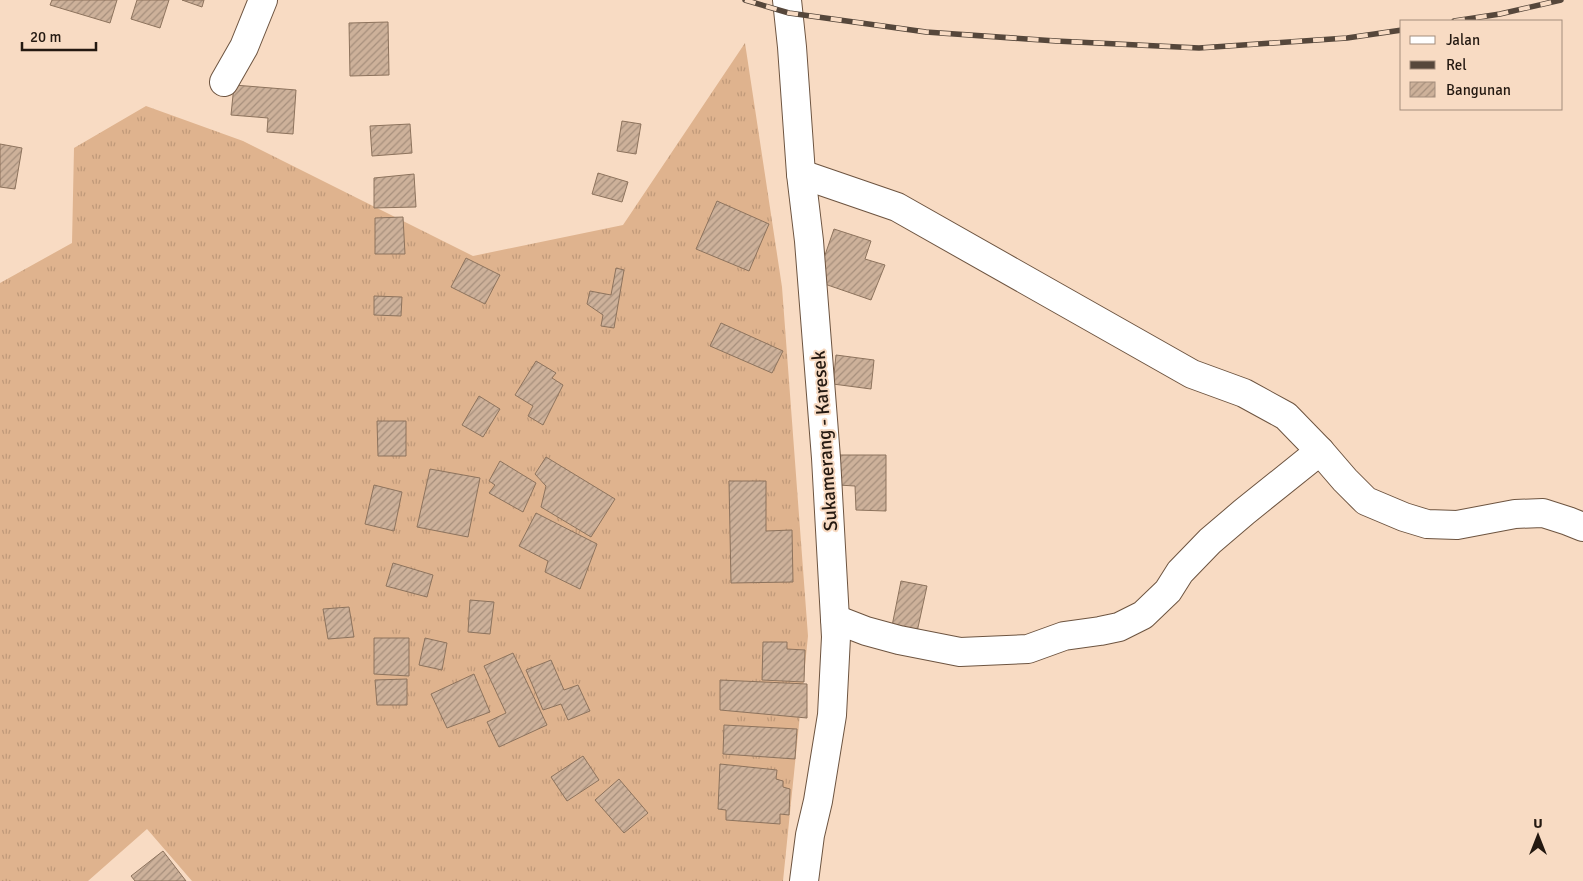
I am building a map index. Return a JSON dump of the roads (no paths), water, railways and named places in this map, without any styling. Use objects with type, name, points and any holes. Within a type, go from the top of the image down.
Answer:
[{"type":"street","points":[[224,82],[244,47],[263,0]]},
{"type":"street","name":"Sukamerang - Karesek","points":[[787,0],[826,458],[836,659],[832,715],[818,801],[810,835],[804,881]]},
{"type":"street","points":[[801,174],[897,207],[1192,374],[1244,393],[1286,416],[1366,501],[1427,524],[1457,525],[1515,514],[1543,513],[1583,528]]},
{"type":"street","points":[[835,619],[874,634],[960,652],[1028,649],[1064,636],[1100,631],[1118,626],[1144,615],[1168,591],[1180,572],[1210,542],[1320,451]]},
{"type":"railway","points":[[745,0],[789,13],[926,32],[1199,48],[1347,38],[1400,30]]},
{"type":"railway","points":[[1461,20],[1500,14],[1561,0]]}]
